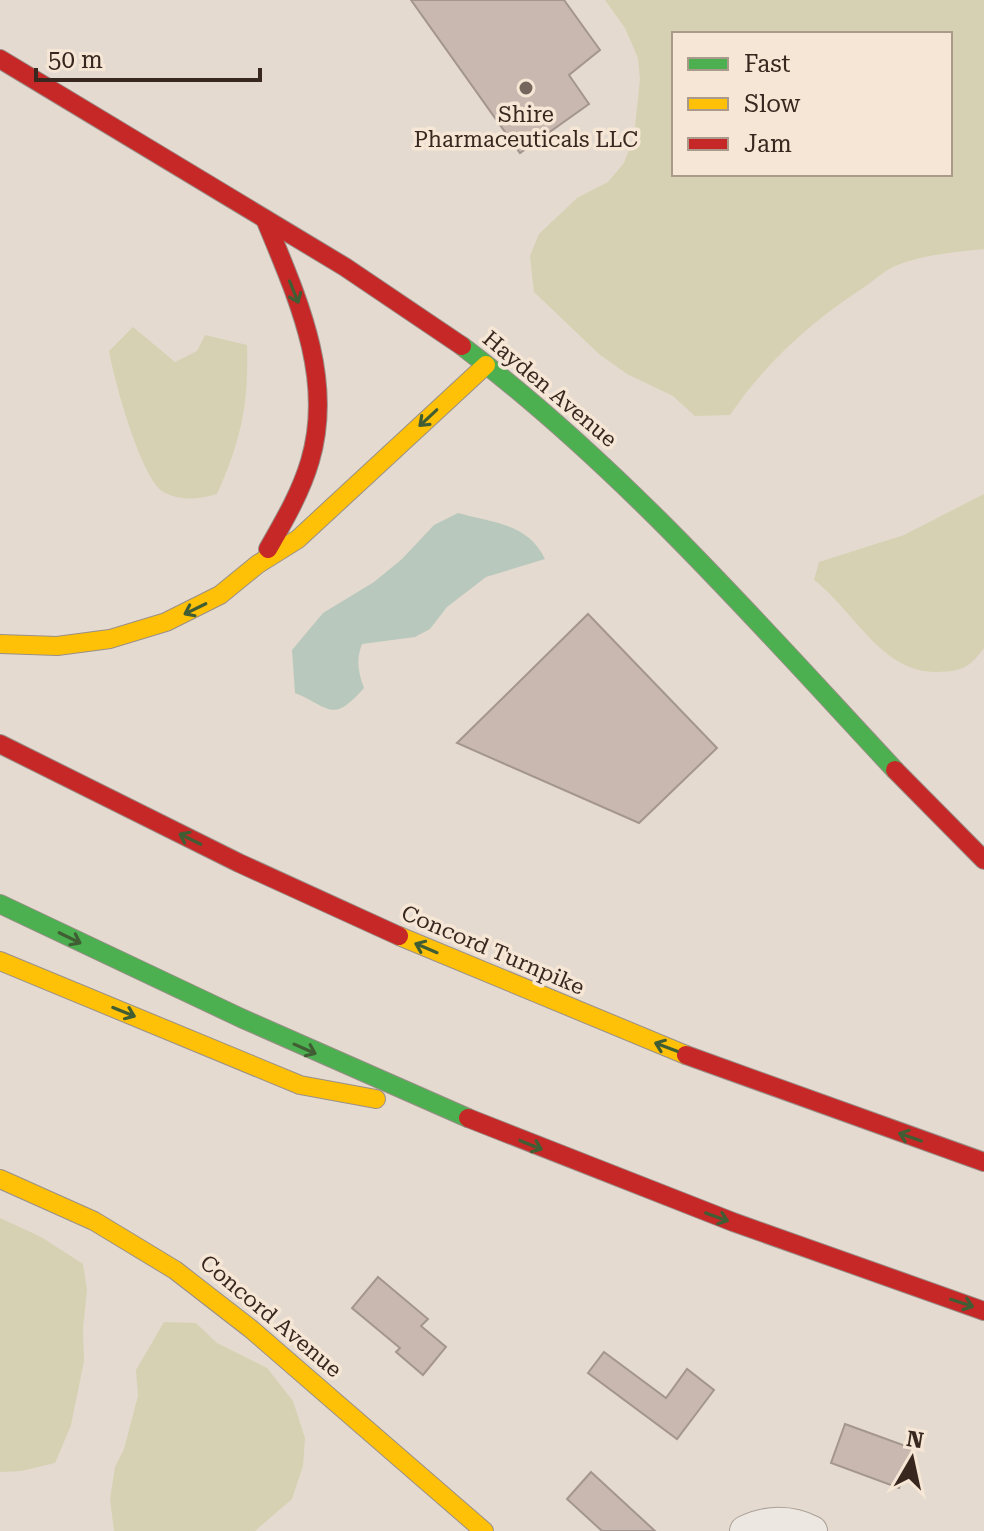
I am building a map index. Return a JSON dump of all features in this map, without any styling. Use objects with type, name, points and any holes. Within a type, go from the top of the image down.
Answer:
[{"type":"main road","name":"Hayden Avenue","points":[[0,59],[403,304],[550,417],[658,517],[943,821],[984,860]]},
{"type":"main road","points":[[258,564],[287,519],[302,487],[316,439],[320,406],[317,369],[307,329],[265,219]]},
{"type":"main road","points":[[0,644],[75,645],[110,639],[186,613],[220,595],[258,564],[298,539],[486,365]]},
{"type":"main road","name":"Concord Turnpike","points":[[0,744],[302,894],[514,986],[820,1106],[984,1162]]},
{"type":"main road","points":[[0,904],[192,997],[459,1116],[643,1190],[807,1251],[984,1311]]},
{"type":"main road","points":[[0,961],[300,1085],[459,1116]]},
{"type":"main road","name":"Concord Avenue","points":[[0,1179],[95,1220],[185,1275],[247,1324],[484,1531]]},
{"type":"street","points":[[745,1531],[766,1523],[799,1524],[812,1531]]},
{"type":"shaded area","points":[[605,0],[984,0],[984,249],[926,257],[889,269],[825,315],[790,345],[758,378],[730,415],[695,416],[673,396],[627,374],[599,354],[534,292],[530,256],[539,234],[577,198],[608,182],[624,163],[634,137],[640,79],[638,58],[625,28]]},
{"type":"shaded area","points":[[133,327],[175,362],[197,351],[205,335],[247,345],[247,385],[242,421],[217,494],[175,497],[162,491],[145,466],[122,403],[109,351]]},
{"type":"shaded area","points":[[984,494],[984,648],[965,667],[937,672],[917,670],[900,662],[869,637],[814,580],[819,562],[904,535]]},
{"type":"shaded area","points":[[458,513],[519,531],[538,547],[545,559],[486,577],[447,607],[430,629],[415,637],[362,644],[358,666],[364,688],[345,706],[331,710],[295,693],[292,650],[323,613],[374,582],[402,559],[434,525]]},
{"type":"shaded area","points":[[0,1218],[41,1237],[83,1264],[87,1290],[84,1361],[71,1425],[55,1463],[21,1471],[0,1472]]},
{"type":"shaded area","points":[[164,1322],[196,1323],[217,1343],[267,1368],[293,1401],[305,1438],[303,1466],[292,1499],[255,1531],[114,1531],[110,1499],[115,1467],[124,1449],[138,1396],[136,1370]]},
{"type":"building","name":"Shire Pharmaceuticals LLC","points":[[411,0],[564,0],[600,50],[569,75],[589,104],[520,153]]},
{"type":"building","points":[[588,614],[717,748],[639,823],[457,743]]},
{"type":"building","points":[[378,1277],[428,1319],[421,1326],[446,1347],[423,1375],[396,1352],[400,1348],[352,1308]]},
{"type":"building","points":[[604,1352],[666,1398],[687,1369],[714,1390],[677,1439],[588,1373]]},
{"type":"building","points":[[845,1424],[914,1449],[899,1488],[831,1463]]},
{"type":"building","points":[[591,1472],[655,1531],[602,1531],[567,1499]]},
{"type":"traffic: fast","points":[[462,346],[521,393],[634,495],[740,603],[895,770]]},
{"type":"traffic: fast","points":[[0,904],[241,1018],[468,1118]]},
{"type":"traffic: slow","points":[[0,644],[57,646],[110,639],[166,622],[220,595],[258,564],[298,539],[486,365]]},
{"type":"traffic: slow","points":[[399,936],[686,1055]]},
{"type":"traffic: slow","points":[[0,961],[300,1085],[376,1099]]},
{"type":"traffic: slow","points":[[0,1179],[94,1221],[175,1270],[251,1329],[484,1531]]},
{"type":"traffic: jam","points":[[0,59],[345,267],[462,346]]},
{"type":"traffic: jam","points":[[265,219],[289,277],[308,337],[318,398],[317,430],[310,461],[292,506],[268,549]]},
{"type":"traffic: jam","points":[[0,744],[239,863],[399,936]]},
{"type":"traffic: jam","points":[[895,770],[984,860]]},
{"type":"traffic: jam","points":[[686,1055],[984,1162]]},
{"type":"traffic: jam","points":[[468,1118],[733,1222],[984,1311]]},
{"type":"place","name":"Shire Pharmaceuticals LLC","points":[[526,88]]}]
